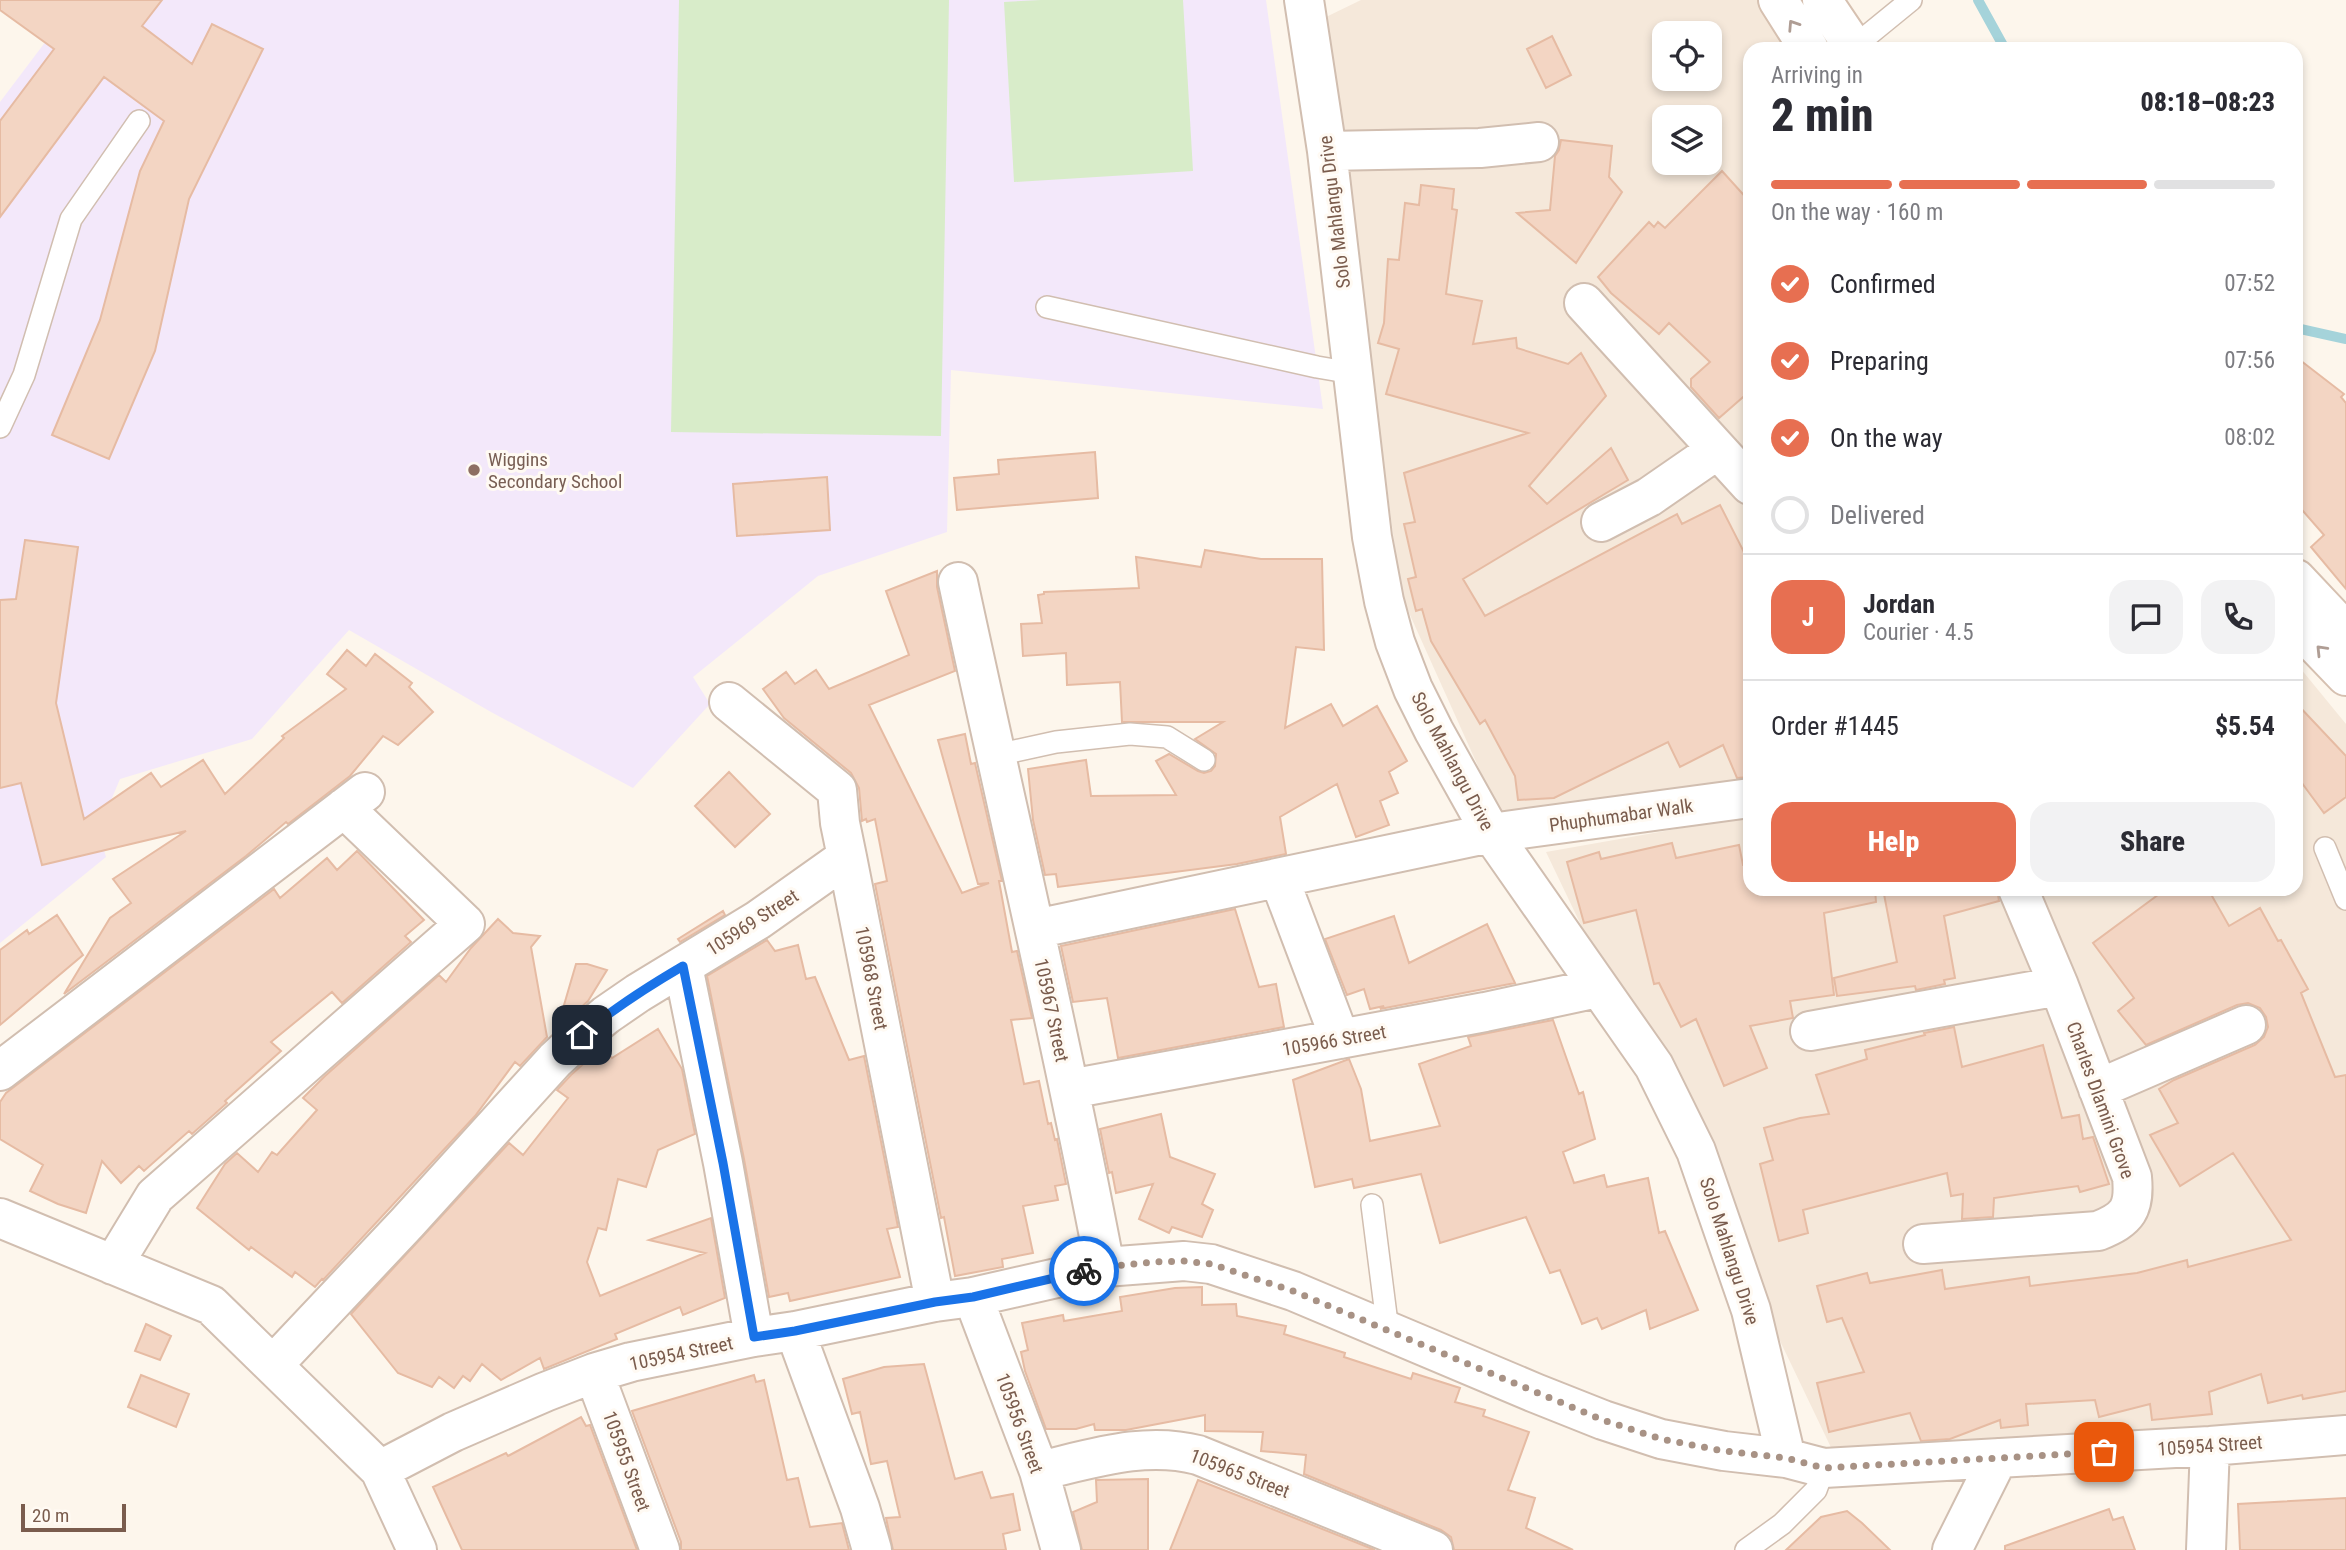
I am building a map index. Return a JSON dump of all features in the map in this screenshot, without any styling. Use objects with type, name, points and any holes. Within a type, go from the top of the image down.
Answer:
[{"type":"street","name":"Solo Mahlangu Drive","points":[[1304,0],[1327,151],[1372,537],[1395,642],[1413,689],[1492,833],[1654,1066],[1696,1151],[1751,1310],[1786,1458]]},
{"type":"street","points":[[1778,0],[1805,42]]},
{"type":"street","points":[[1822,0],[1849,42]]},
{"type":"street","points":[[1327,151],[1480,148],[1539,142]]},
{"type":"street","points":[[1584,303],[1743,478]]},
{"type":"street","points":[[1601,522],[1649,497],[1717,450]]},
{"type":"street","name":"105967 Street","points":[[958,582],[1070,1089],[1105,1267]]},
{"type":"street","points":[[2303,605],[2346,632]]},
{"type":"street","points":[[2303,607],[2346,676]]},
{"type":"street","name":"105968 Street","points":[[729,702],[837,790],[840,823],[935,1302]]},
{"type":"street","name":"Phuphumabar Walk","points":[[1492,833],[1743,799]]},
{"type":"street","points":[[0,1070],[355,800],[465,924],[155,1196],[113,1265]]},
{"type":"street","points":[[1035,929],[1492,833]]},
{"type":"street","name":"105969 Street","points":[[273,1365],[555,1060],[606,1015],[790,899],[847,857]]},
{"type":"street","points":[[1279,878],[1340,1039]]},
{"type":"street","name":"Charles Dlamini Grove","points":[[1923,1244],[2098,1231],[2115,1224],[2129,1212],[2134,1194],[2132,1178],[2059,986],[2021,896]]},
{"type":"street","points":[[683,966],[723,1163],[754,1337]]},
{"type":"street","points":[[1810,1031],[2059,986]]},
{"type":"street","name":"105966 Street","points":[[1070,1089],[1598,988]]},
{"type":"street","points":[[2098,1089],[2246,1025]]},
{"type":"street","points":[[0,1218],[211,1305],[380,1470],[417,1550]]},
{"type":"street","name":"105954 Street","points":[[380,1470],[453,1432],[594,1373],[631,1362],[935,1302],[973,1297],[1105,1267],[1184,1261],[1211,1264],[1293,1291],[1603,1420],[1661,1439],[1724,1451],[1786,1458],[1824,1468],[2210,1446],[2346,1435]]},
{"type":"street","name":"105956 Street","points":[[973,1297],[1039,1471],[1061,1550]]},
{"type":"street","points":[[795,1331],[860,1508],[872,1550]]},
{"type":"street","name":"105955 Street","points":[[594,1373],[660,1550]]},
{"type":"street","points":[[2206,1550],[2210,1446]]},
{"type":"street","name":"105965 Street","points":[[1039,1471],[1126,1451],[1161,1448],[1179,1450],[1198,1455],[1433,1550]]},
{"type":"street","points":[[1952,1550],[1998,1458]]},
{"type":"lane","points":[[1860,42],[1911,0]]},
{"type":"lane","points":[[0,427],[24,375],[71,219],[139,121]]},
{"type":"lane","points":[[1047,307],[1352,373]]},
{"type":"lane","points":[[996,755],[1056,742],[1130,734],[1167,737],[1204,760]]},
{"type":"lane","points":[[2325,848],[2346,899]]},
{"type":"lane","points":[[1372,1205],[1388,1331]]},
{"type":"lane","points":[[1746,1550],[1782,1524],[1816,1490],[1824,1468]]},
{"type":"shaded area","name":"Wiggins Secondary School","points":[[77,0],[1266,0],[1323,409],[951,370],[947,532],[818,576],[693,677],[710,704],[633,788],[491,712],[349,630],[252,739],[120,779],[98,831],[106,857],[0,943],[0,102]]},
{"type":"shaded area","points":[[1361,0],[1784,0],[1813,42],[1743,42],[1743,779],[1500,815],[1401,595],[1326,17]]},
{"type":"shaded area","points":[[2303,672],[2346,724],[2346,1418],[1837,1460],[1546,852],[1743,817],[1743,896],[2303,896]]},
{"type":"green space","points":[[679,0],[949,0],[941,436],[671,432]]},
{"type":"green space","points":[[1183,0],[1193,171],[1014,182],[1004,2]]},
{"type":"building","points":[[0,0],[162,0],[142,26],[192,64],[212,24],[263,49],[189,199],[155,351],[109,459],[52,435],[100,320],[140,171],[164,121],[104,77],[0,217],[0,121],[54,49],[0,10]]},
{"type":"building","points":[[1552,36],[1571,75],[1546,88],[1527,49]]},
{"type":"building","points":[[1561,140],[1612,146],[1609,177],[1622,192],[1576,263],[1517,213],[1550,210],[1555,156]]},
{"type":"building","points":[[1722,171],[1743,194],[1743,397],[1719,418],[1691,387],[1691,379],[1710,362],[1669,323],[1659,334],[1611,293],[1598,277],[1649,222],[1654,227],[1658,222],[1665,228],[1718,175],[1722,175]]},
{"type":"building","points":[[1421,185],[1454,189],[1452,209],[1457,210],[1446,294],[1482,301],[1473,344],[1516,338],[1517,348],[1568,364],[1581,353],[1606,396],[1529,486],[1547,504],[1611,448],[1628,480],[1463,579],[1485,616],[1677,514],[1682,524],[1720,505],[1743,550],[1743,778],[1737,778],[1723,745],[1680,767],[1668,742],[1554,798],[1518,800],[1515,776],[1485,720],[1480,724],[1431,641],[1422,609],[1416,611],[1408,579],[1416,577],[1404,524],[1415,522],[1404,473],[1528,433],[1386,394],[1399,349],[1378,343],[1384,323],[1388,259],[1399,260],[1405,203],[1419,205]]},
{"type":"building","points":[[2303,362],[2344,394],[2341,397],[2346,403],[2346,589],[2311,547],[2324,535],[2303,511]]},
{"type":"building","points":[[1095,452],[1098,498],[957,510],[954,478],[999,474],[998,460]]},
{"type":"building","points":[[827,477],[830,530],[737,536],[733,484]]},
{"type":"building","points":[[25,540],[78,547],[56,703],[84,819],[151,773],[161,787],[203,760],[225,794],[284,738],[282,736],[346,689],[327,674],[347,650],[366,666],[375,654],[412,683],[409,687],[433,712],[398,745],[383,736],[350,776],[288,824],[286,822],[246,856],[64,994],[110,918],[131,903],[113,879],[186,831],[42,865],[21,783],[0,788],[0,600],[16,599]]},
{"type":"building","points":[[1205,550],[1261,559],[1322,559],[1324,650],[1296,647],[1285,728],[1331,704],[1343,726],[1377,706],[1407,761],[1389,772],[1398,793],[1380,801],[1389,825],[1356,837],[1337,784],[1280,817],[1286,854],[1237,864],[1058,887],[1056,874],[1045,875],[1033,820],[1028,769],[1086,760],[1091,796],[1176,795],[1156,761],[1169,754],[1198,771],[1211,771],[1215,766],[1216,754],[1195,739],[1223,722],[1122,722],[1120,682],[1067,685],[1066,653],[1023,656],[1021,624],[1042,623],[1038,595],[1044,592],[1139,588],[1136,557],[1201,567]]},
{"type":"building","points":[[937,571],[937,587],[955,671],[869,705],[962,893],[989,883],[978,884],[938,740],[965,734],[971,764],[975,763],[1002,881],[999,881],[1012,952],[1017,951],[1032,1018],[1011,1020],[1024,1084],[1039,1081],[1048,1124],[1051,1123],[1055,1140],[1057,1139],[1066,1184],[1055,1186],[1058,1200],[1023,1206],[1033,1253],[1002,1259],[1003,1267],[955,1276],[944,1217],[941,1218],[875,884],[887,881],[875,819],[862,821],[859,788],[851,773],[784,718],[763,689],[786,672],[795,684],[816,670],[829,689],[909,655],[886,591]]},
{"type":"building","points":[[2303,710],[2346,756],[2346,797],[2324,813],[2303,784]]},
{"type":"building","points":[[729,772],[770,814],[735,847],[695,806]]},
{"type":"building","points":[[1672,843],[1676,858],[1739,845],[1743,865],[1743,896],[1876,896],[1876,902],[1824,913],[1834,995],[1790,1001],[1793,1018],[1750,1026],[1767,1068],[1724,1086],[1696,1019],[1681,1027],[1659,983],[1654,984],[1636,910],[1584,923],[1567,862],[1599,852],[1601,859]]},
{"type":"building","points":[[357,851],[424,920],[405,936],[411,942],[342,1003],[332,992],[271,1042],[281,1051],[192,1134],[189,1131],[144,1171],[139,1166],[121,1183],[102,1161],[86,1213],[30,1191],[43,1165],[0,1139],[0,1102],[6,1093],[274,889],[280,898],[327,858],[337,870]]},
{"type":"building","points":[[1884,896],[1998,896],[1999,901],[1944,916],[1955,978],[1944,980],[1945,984],[1916,990],[1915,986],[1837,996],[1834,978],[1897,962]]},
{"type":"building","points":[[2157,896],[2212,896],[2229,926],[2260,908],[2278,941],[2281,940],[2308,989],[2301,993],[2335,1077],[2346,1075],[2346,1391],[2303,1399],[2302,1395],[2268,1403],[2261,1374],[2209,1392],[2212,1414],[2152,1420],[2150,1404],[2099,1417],[2095,1400],[2026,1404],[2028,1425],[2001,1428],[2000,1420],[1950,1439],[1921,1441],[1910,1413],[1829,1432],[1817,1383],[1864,1372],[1842,1318],[1827,1322],[1817,1286],[1867,1273],[1870,1283],[1942,1270],[1945,1289],[2029,1277],[2030,1286],[2137,1273],[2187,1260],[2188,1267],[2291,1240],[2233,1153],[2180,1186],[2150,1135],[2178,1123],[2159,1089],[2255,1045],[2264,1037],[2268,1027],[2260,1008],[2248,1003],[2237,1005],[2146,1045],[2118,1011],[2134,998],[2093,943]]},
{"type":"building","points":[[1235,909],[1259,987],[1276,984],[1284,1027],[1118,1058],[1107,998],[1073,1002],[1061,946]]},
{"type":"building","points":[[723,911],[725,915],[680,942],[678,939]]},
{"type":"building","points":[[57,915],[83,955],[0,1025],[0,950],[27,930],[29,934]]},
{"type":"building","points":[[1394,916],[1409,963],[1487,924],[1515,983],[1370,1009],[1364,989],[1347,995],[1325,939]]},
{"type":"building","points":[[498,919],[513,933],[540,936],[531,947],[547,1037],[520,1066],[515,1062],[475,1116],[323,1280],[315,1287],[295,1272],[292,1277],[251,1247],[249,1250],[197,1208],[225,1164],[237,1153],[258,1172],[272,1152],[277,1155],[317,1110],[303,1098],[439,975],[446,982],[471,948]]},
{"type":"building","points":[[767,940],[775,951],[798,945],[806,979],[815,977],[849,1060],[864,1056],[898,1227],[887,1229],[900,1277],[790,1301],[788,1293],[769,1297],[707,976]]},
{"type":"building","points":[[576,964],[607,970],[588,1001],[557,1029]]},
{"type":"building","points":[[1553,1020],[1579,1094],[1583,1092],[1595,1139],[1563,1152],[1574,1183],[1604,1175],[1607,1187],[1648,1178],[1659,1233],[1665,1231],[1698,1310],[1650,1329],[1646,1310],[1602,1329],[1597,1318],[1582,1324],[1560,1270],[1550,1273],[1526,1217],[1440,1243],[1421,1174],[1354,1188],[1352,1179],[1315,1187],[1293,1080],[1349,1059],[1361,1089],[1370,1141],[1440,1126],[1419,1064],[1471,1046],[1468,1037]]},
{"type":"building","points":[[1954,1027],[1962,1067],[2043,1045],[2062,1118],[2079,1115],[2083,1139],[2093,1137],[2109,1184],[2080,1192],[2078,1186],[1994,1198],[1993,1217],[1962,1219],[1963,1194],[1951,1196],[1947,1173],[1803,1210],[1808,1233],[1779,1241],[1760,1164],[1773,1160],[1764,1128],[1800,1118],[1829,1114],[1816,1075],[1867,1059],[1865,1050]]},
{"type":"building","points":[[658,1029],[682,1069],[695,1134],[658,1150],[646,1187],[618,1179],[606,1230],[598,1228],[587,1262],[600,1296],[705,1253],[649,1240],[711,1218],[725,1298],[683,1315],[680,1307],[615,1334],[617,1339],[544,1369],[540,1358],[501,1380],[482,1364],[470,1381],[463,1376],[454,1388],[439,1377],[432,1387],[398,1373],[351,1314],[509,1143],[523,1155],[568,1098],[557,1090],[571,1075],[601,1048],[612,1058]]},
{"type":"building","points":[[1161,1114],[1170,1157],[1215,1174],[1202,1204],[1213,1210],[1202,1237],[1172,1227],[1169,1233],[1139,1219],[1153,1184],[1116,1193],[1112,1172],[1109,1173],[1100,1129]]},
{"type":"building","points":[[1202,1287],[1202,1305],[1236,1304],[1237,1316],[1286,1326],[1284,1334],[1345,1353],[1344,1357],[1411,1379],[1413,1373],[1460,1388],[1455,1402],[1485,1410],[1483,1416],[1529,1432],[1508,1490],[1535,1498],[1526,1528],[1573,1550],[1454,1550],[1451,1537],[1441,1530],[1304,1474],[1306,1455],[1261,1451],[1263,1432],[1205,1431],[1205,1415],[1126,1430],[1095,1430],[1094,1424],[1076,1429],[1046,1429],[1025,1371],[1021,1352],[1028,1350],[1022,1323],[1063,1315],[1064,1321],[1122,1311],[1120,1297],[1175,1288]]},
{"type":"building","points":[[146,1324],[171,1336],[160,1360],[135,1351]]},
{"type":"building","points":[[924,1364],[955,1479],[982,1472],[991,1498],[1013,1494],[1020,1530],[1003,1534],[1006,1550],[893,1550],[886,1518],[900,1517],[887,1461],[871,1464],[860,1412],[852,1414],[843,1379],[884,1367]]},
{"type":"building","points":[[141,1375],[189,1394],[176,1427],[128,1407]]},
{"type":"building","points":[[754,1375],[756,1382],[764,1380],[787,1480],[798,1478],[810,1527],[842,1523],[849,1550],[681,1550],[681,1542],[632,1411]]},
{"type":"building","points":[[581,1417],[586,1426],[590,1425],[637,1550],[462,1550],[433,1487],[506,1453],[508,1456]]},
{"type":"building","points":[[1148,1479],[1148,1550],[1082,1550],[1073,1512],[1097,1502],[1096,1480]]},
{"type":"building","points":[[1198,1480],[1257,1503],[1375,1550],[1170,1550]]},
{"type":"building","points":[[2346,1498],[2346,1550],[2240,1550],[2238,1504]]},
{"type":"building","points":[[2109,1509],[2113,1520],[2123,1517],[2135,1550],[2005,1550],[2005,1546]]},
{"type":"building","points":[[1847,1511],[1890,1550],[1786,1550],[1821,1517]]},
{"type":"waterway","points":[[1978,0],[2001,42]]},
{"type":"waterway","points":[[2303,330],[2346,339]]},
{"type":"way so far","points":[[1084,1271],[1184,1261],[1211,1264],[1240,1272],[1293,1291],[1603,1420],[1661,1439],[1724,1451],[1786,1458],[1824,1468],[2104,1452]]},
{"type":"place","name":"Wiggins Secondary School","points":[[474,470]]},
{"type":"route","points":[[582,1035],[638,993],[683,966],[723,1163],[754,1337],[973,1297],[1084,1271]]}]
